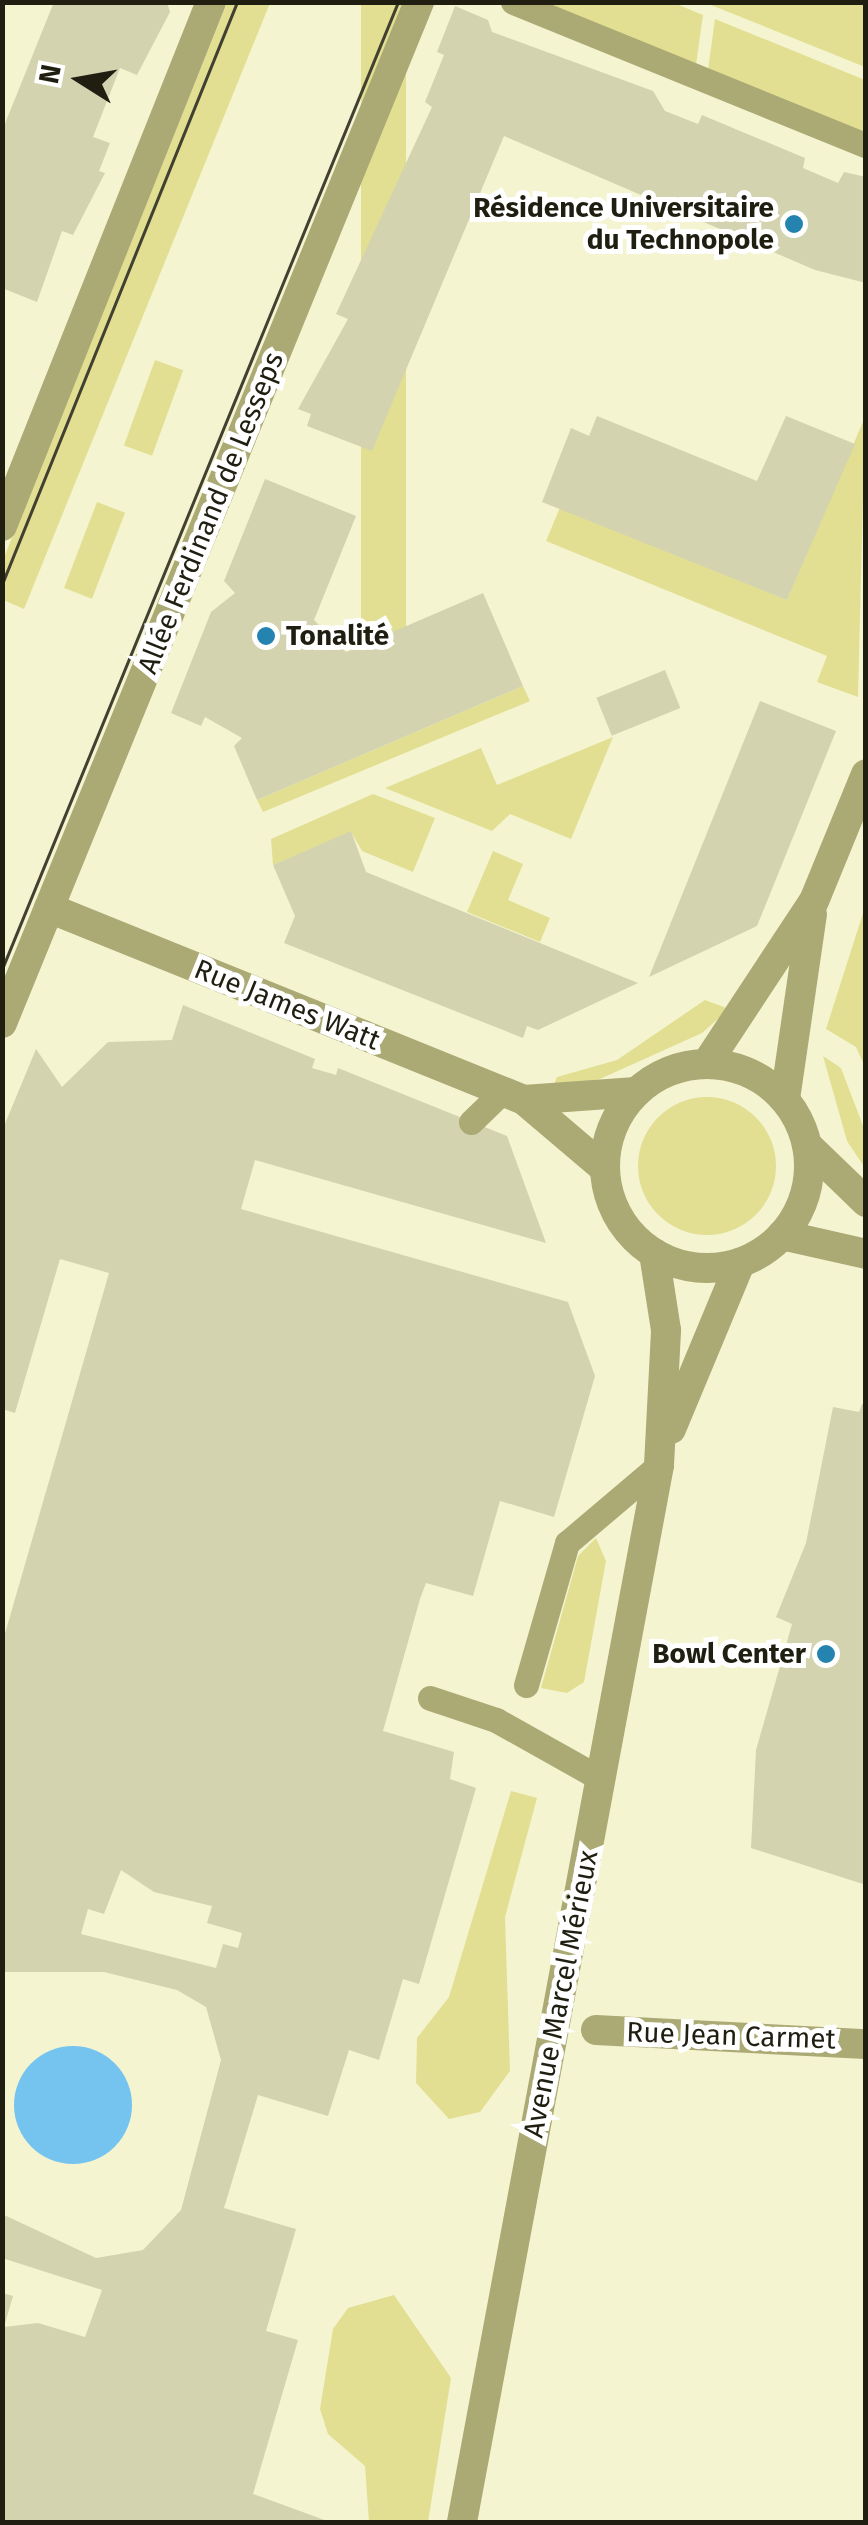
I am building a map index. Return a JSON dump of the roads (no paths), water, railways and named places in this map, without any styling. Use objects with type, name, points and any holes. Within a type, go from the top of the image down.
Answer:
[{"type":"street","points":[[2,526],[212,2]]},
{"type":"street","name":"Allée Ferdinand de Lesseps","points":[[2,1023],[419,2]]},
{"type":"street","points":[[707,1064],[814,901],[866,774]]},
{"type":"street","points":[[785,1099],[814,901]]},
{"type":"street","name":"Rue James Watt","points":[[49,908],[514,1096],[605,1169]]},
{"type":"street","points":[[808,1146],[800,1208],[782,1236],[740,1263],[681,1265],[654,1253],[619,1218],[605,1169],[608,1140],[636,1092],[707,1064],[736,1067],[785,1099],[808,1146],[866,1202]]},
{"type":"street","name":"Rue James Watt","points":[[514,1096],[636,1092]]},
{"type":"street","points":[[782,1236],[866,1254]]},
{"type":"street","name":"Avenue Marcel Mérieux","points":[[462,2522],[659,1465],[666,1330],[654,1253]]},
{"type":"street","name":"Avenue Marcel Mérieux","points":[[659,1465],[702,1335],[740,1263]]},
{"type":"street","name":"Rue Jean Carmet","points":[[596,2030],[866,2044]]},
{"type":"lane","points":[[513,2],[866,146]]},
{"type":"lane","points":[[471,1122],[514,1096]]},
{"type":"lane","points":[[526,1685],[566,1543],[659,1465]]},
{"type":"lane","points":[[430,1698],[496,1720],[601,1779]]},
{"type":"water","points":[[73,2046],[106,2056],[122,2072],[132,2105],[122,2138],[106,2154],[73,2164],[40,2154],[24,2138],[14,2105],[24,2072],[40,2056]]},
{"type":"tram line","points":[[2,584],[237,2]]},
{"type":"tram line","points":[[2,969],[398,2]]},
{"type":"place","name":"Résidence Universitaire du Technopole","points":[[794,224]]},
{"type":"place","name":"Tonalité","points":[[266,636]]},
{"type":"place","name":"Bowl Center","points":[[826,1654]]}]
